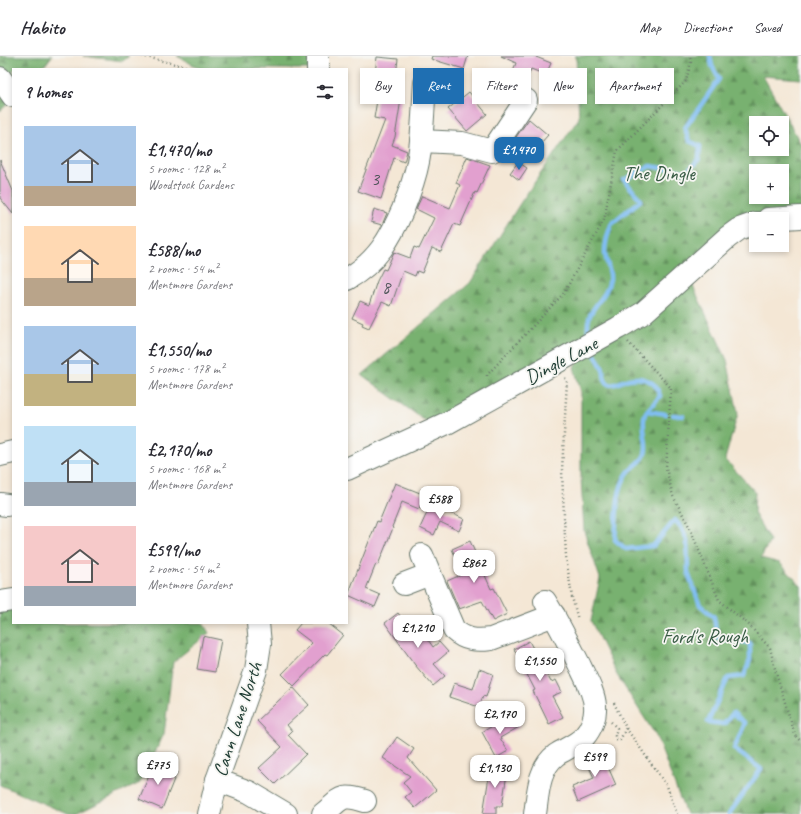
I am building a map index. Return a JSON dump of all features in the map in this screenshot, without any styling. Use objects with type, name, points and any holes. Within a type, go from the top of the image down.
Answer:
[{"type":"street","points":[[318,56],[318,68]]},
{"type":"street","points":[[0,78],[12,95]]},
{"type":"street","points":[[348,277],[372,261],[385,245],[395,226],[410,190],[418,163],[424,104]]},
{"type":"street","points":[[421,141],[462,143],[492,151],[523,104]]},
{"type":"street","points":[[789,218],[801,217]]},
{"type":"street","name":"Dingle Lane","points":[[348,469],[449,422],[490,398],[613,332],[643,313],[728,237],[749,226]]},
{"type":"street","points":[[0,455],[12,452]]},
{"type":"street","points":[[404,584],[426,564],[454,630],[461,636],[480,641],[491,639],[550,608],[589,684],[594,696],[595,712],[590,727],[585,735],[577,743],[556,756],[546,765],[541,776],[535,814]]},
{"type":"street","points":[[0,602],[12,600]]},
{"type":"street","name":"Cann Lane North","points":[[209,814],[217,780],[256,670],[260,644],[258,624]]},
{"type":"street","points":[[217,780],[249,792],[286,814]]},
{"type":"street","points":[[323,814],[338,800],[344,797],[353,797],[365,801]]},
{"type":"path","points":[[142,56],[192,68]]},
{"type":"path","points":[[490,398],[487,393],[487,374],[564,293],[604,220],[617,151],[686,81],[691,62],[690,56]]},
{"type":"path","points":[[613,332],[623,337],[671,388],[666,468],[673,496],[690,528],[719,600],[749,625],[770,648],[795,735],[801,742]]},
{"type":"path","points":[[555,363],[566,381],[562,470],[566,557],[572,597],[579,625]]},
{"type":"path","points":[[613,700],[626,728],[667,786],[676,806],[677,814]]},
{"type":"path","points":[[595,712],[614,724],[616,728],[616,739],[620,740],[626,728]]},
{"type":"green space","points":[[0,56],[52,56],[43,68],[12,68],[12,100],[0,111]]},
{"type":"green space","points":[[83,56],[129,56],[123,61]]},
{"type":"green space","points":[[177,56],[309,56],[309,68],[199,68]]},
{"type":"green space","name":"The Dingle","points":[[575,56],[801,56],[801,79],[763,76],[785,116],[749,116],[749,156],[789,156],[789,123],[801,144],[801,221],[789,220],[789,212],[749,212],[749,224],[682,277],[439,431],[362,375],[470,283],[521,202],[579,118],[578,104],[587,104],[587,68],[577,68]]},
{"type":"green space","name":"Ford's Rough","points":[[691,282],[727,360],[738,413],[725,459],[755,492],[754,513],[770,541],[761,558],[780,563],[801,586],[801,814],[686,814],[656,736],[617,675],[591,621],[600,578],[584,531],[581,478],[581,392],[574,367],[592,350]]},
{"type":"green space","points":[[12,604],[12,624],[204,624],[209,633],[173,662],[164,734],[140,783],[76,814],[68,814],[0,785],[0,606]]},
{"type":"building","points":[[432,56],[468,56],[464,69],[431,59]]},
{"type":"building","points":[[501,56],[537,56],[536,57],[551,63],[549,68],[539,68],[539,72],[531,68],[514,68],[516,63]]},
{"type":"building","points":[[377,57],[398,59],[397,68],[376,68]]},
{"type":"building","points":[[469,92],[472,96],[472,104],[479,104],[487,114],[467,131],[448,109],[454,104],[464,104],[464,96]]},
{"type":"building","points":[[376,104],[400,104],[395,137],[392,145],[407,151],[404,162],[394,158],[381,199],[358,191],[385,120],[374,118]]},
{"type":"building","points":[[529,119],[548,135],[533,152],[516,137]]},
{"type":"building","points":[[467,157],[490,165],[477,193],[475,192],[460,226],[454,224],[441,252],[432,248],[422,273],[417,271],[415,276],[403,271],[391,306],[382,302],[369,328],[362,325],[363,323],[352,318],[360,301],[369,305],[377,281],[383,269],[386,270],[394,252],[410,258],[414,247],[419,249],[434,218],[416,209],[422,196],[450,208],[460,185],[456,183]]},
{"type":"building","points":[[0,160],[12,189],[12,213],[0,198]]},
{"type":"building","points":[[518,162],[527,168],[519,180],[510,173]]},
{"type":"building","points":[[374,209],[387,213],[382,225],[371,222]]},
{"type":"building","points":[[395,483],[425,495],[419,509],[402,502],[378,565],[376,564],[366,589],[380,595],[375,607],[348,595],[377,521],[379,522]]},
{"type":"building","points":[[431,504],[464,519],[459,531],[440,522],[434,535],[420,528]]},
{"type":"building","points":[[470,541],[491,589],[494,588],[507,614],[493,621],[482,601],[459,609],[447,581],[463,574],[452,549]]},
{"type":"building","points":[[398,613],[412,632],[419,627],[433,647],[439,642],[448,652],[434,664],[445,676],[433,686],[415,665],[385,623]]},
{"type":"building","points":[[300,624],[329,624],[343,635],[327,655],[325,654],[294,686],[282,674],[312,643],[295,630]]},
{"type":"building","points":[[203,636],[221,640],[215,672],[197,669]]},
{"type":"building","points":[[529,641],[551,682],[556,680],[562,692],[552,696],[563,717],[549,724],[533,691],[535,690],[514,649]]},
{"type":"building","points":[[479,669],[493,674],[486,697],[483,696],[479,707],[449,697],[454,683],[473,689]]},
{"type":"building","points":[[293,687],[309,705],[287,725],[292,731],[288,735],[306,754],[275,784],[259,768],[282,747],[257,721]]},
{"type":"building","points":[[512,715],[519,727],[500,738],[508,751],[496,758],[482,732]]},
{"type":"building","points":[[397,737],[414,749],[408,758],[436,790],[415,808],[405,797],[411,792],[403,782],[410,776],[383,758]]},
{"type":"building","points":[[601,751],[616,785],[578,802],[572,787],[594,778],[585,758]]},
{"type":"building","points":[[155,762],[177,772],[162,809],[139,799]]},
{"type":"building","points":[[491,764],[508,767],[502,806],[496,806],[496,814],[483,814]]},
{"type":"waterway","points":[[589,337],[589,319],[608,287],[610,279],[610,272],[605,252],[611,225],[641,200],[624,180],[650,166],[687,172],[699,159],[700,146],[689,141],[685,128],[719,79],[712,66],[710,56]]},
{"type":"waterway","points":[[592,348],[602,367],[606,383],[613,385],[634,378],[644,379],[653,383],[660,396],[645,414],[643,424],[646,449],[644,457],[627,474],[620,489],[617,506],[615,540],[626,549],[653,546],[675,520],[681,527],[687,540],[688,573],[700,605],[714,617],[717,638],[750,643],[750,660],[744,676],[728,678],[708,722],[724,724],[733,713],[745,723],[734,749],[761,769],[729,814]]},
{"type":"waterway","points":[[647,411],[666,414]]},
{"type":"waterway","points":[[673,415],[683,416]]}]
